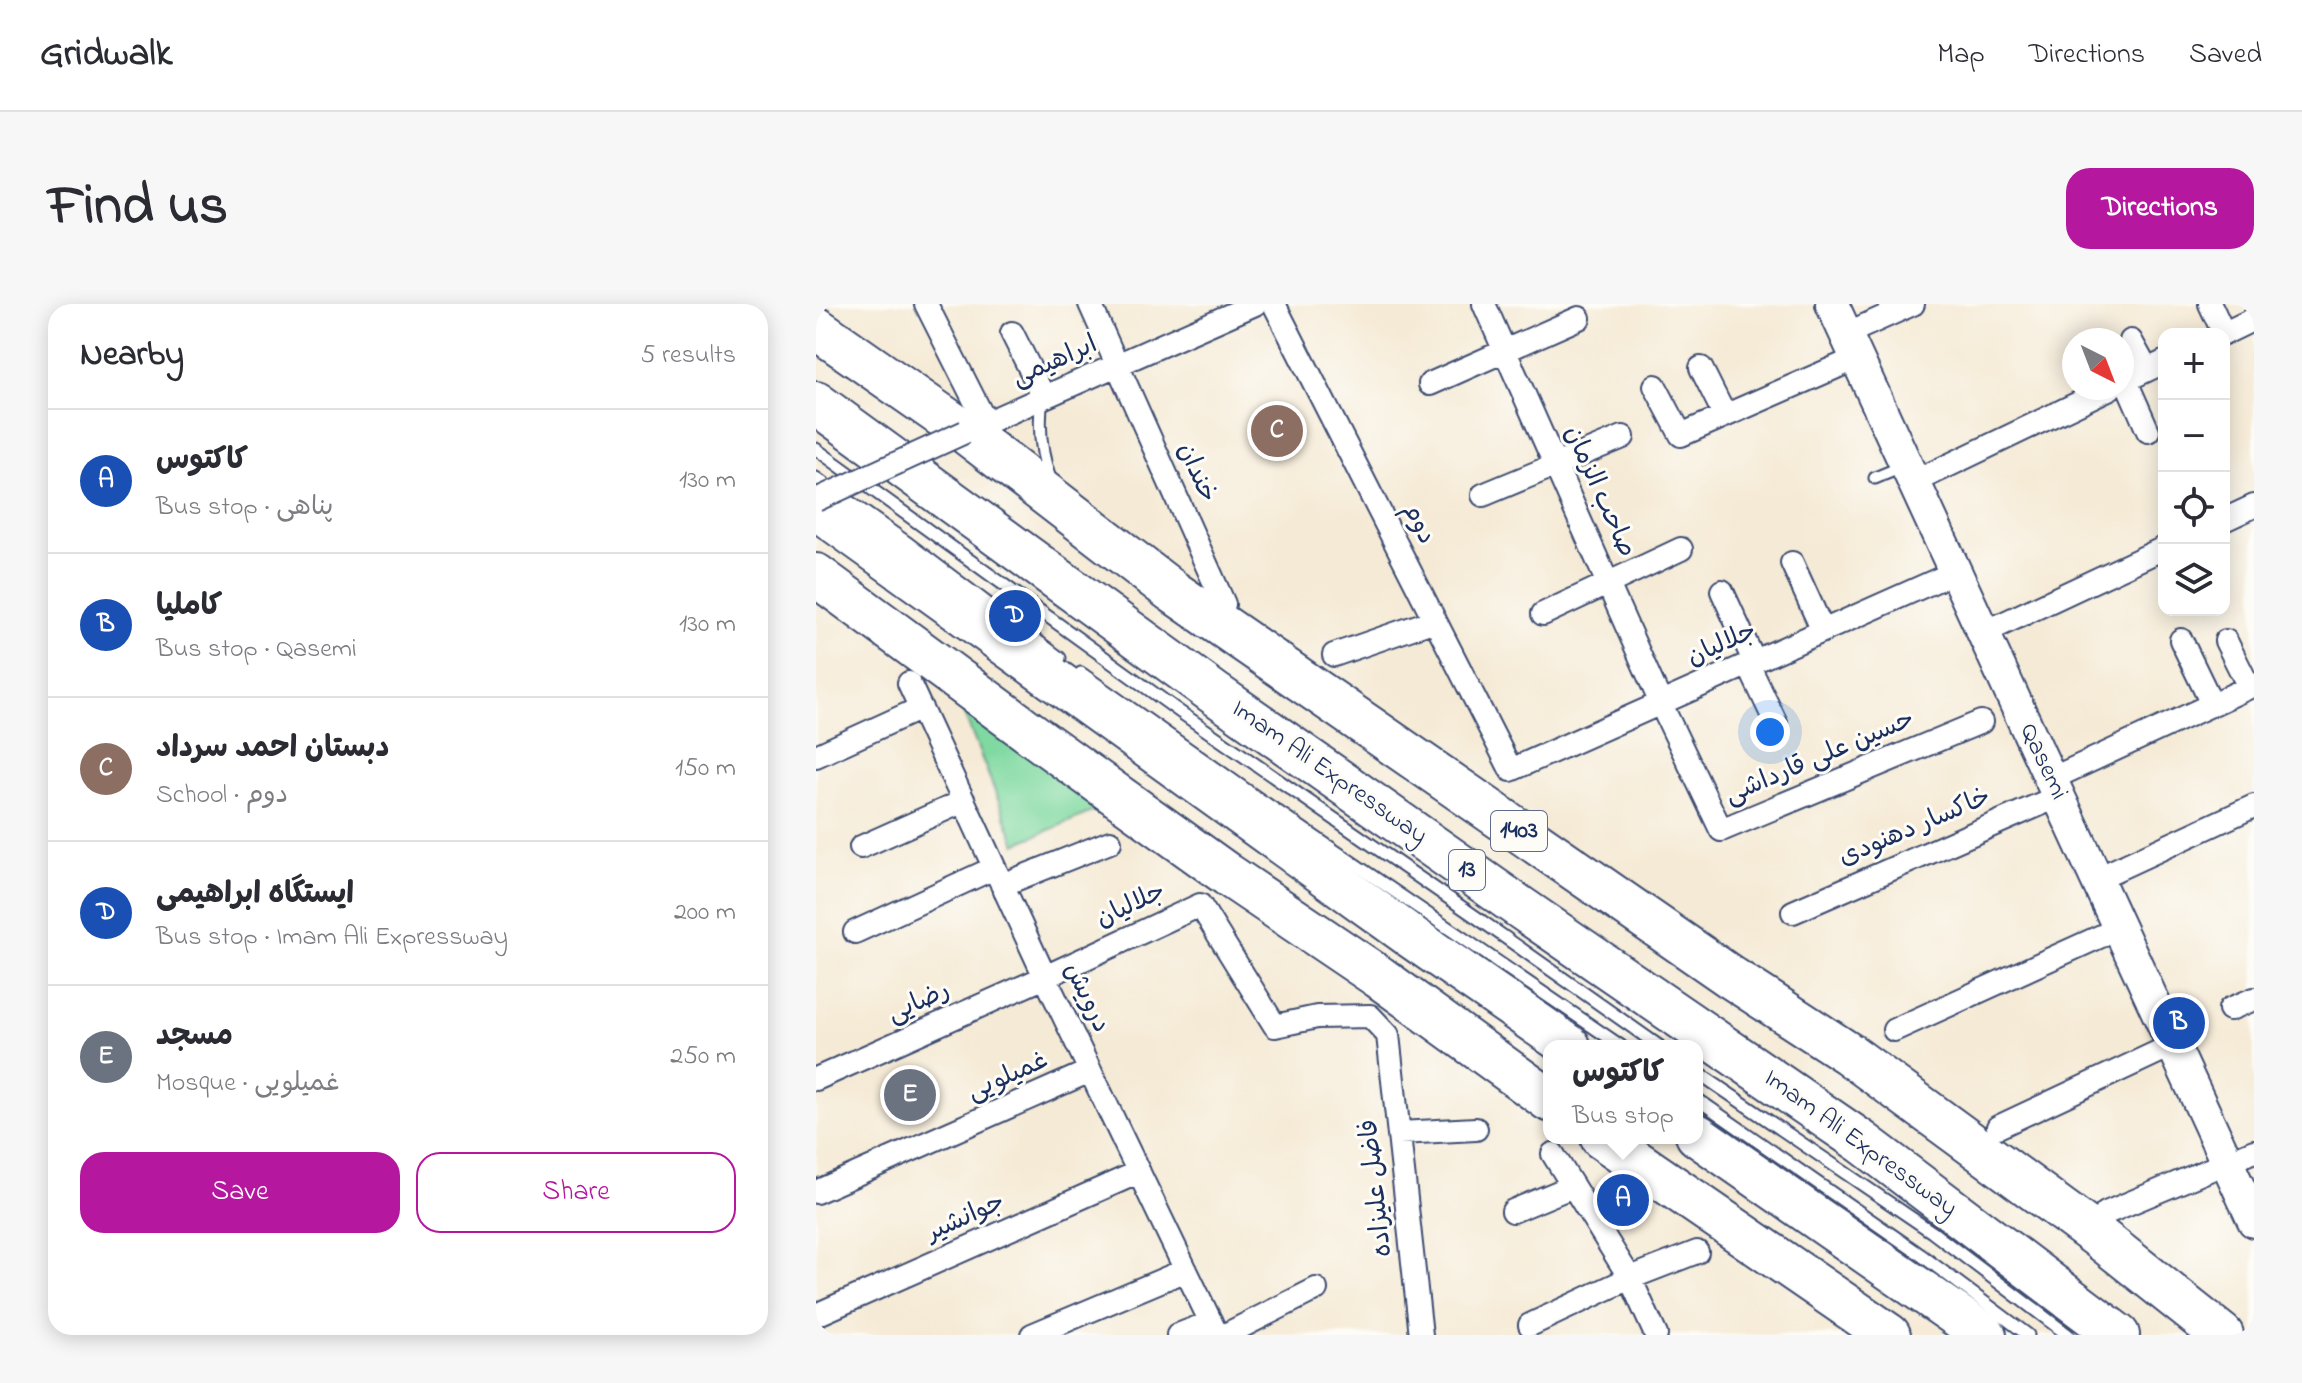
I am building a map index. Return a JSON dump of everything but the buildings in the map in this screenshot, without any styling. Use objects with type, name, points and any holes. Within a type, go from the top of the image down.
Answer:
[{"type":"highway","name":"1403","points":[[816,328],[976,428],[1060,505],[1172,591],[1732,978],[1849,1054],[2100,1238],[2222,1335]]},
{"type":"highway","name":"Imam Ali Expressway","points":[[816,403],[1227,702],[1862,1142],[2118,1335]]},
{"type":"highway","points":[[816,508],[1413,938],[1560,1040]]},
{"type":"highway","points":[[816,575],[1228,875],[1379,977],[1543,1096]]},
{"type":"highway","points":[[1703,1139],[1985,1335]]},
{"type":"highway","points":[[1611,1144],[1889,1335]]},
{"type":"main road","name":"Qasemi","points":[[1832,304],[2173,1045],[2240,1156],[2254,1221]]},
{"type":"street","points":[[926,304],[976,428]]},
{"type":"street","name":"خندان","points":[[1090,304],[1224,604]]},
{"type":"street","name":"ابراهیمی","points":[[816,500],[1255,304]]},
{"type":"street","name":"دوم","points":[[1274,304],[1511,770]]},
{"type":"street","name":"صاحب الزمان","points":[[1484,304],[1662,703]]},
{"type":"street","points":[[1655,386],[1681,435],[1725,416],[1851,346],[1913,304]]},
{"type":"street","points":[[2210,304],[2220,328]]},
{"type":"street","points":[[1430,384],[1579,318]]},
{"type":"street","points":[[2230,331],[2254,319]]},
{"type":"street","points":[[1012,333],[1043,398]]},
{"type":"street","points":[[2134,344],[2156,366],[2134,377]]},
{"type":"street","points":[[1701,368],[1725,416]]},
{"type":"street","points":[[1910,474],[2082,400]]},
{"type":"street","points":[[2129,400],[2148,431]]},
{"type":"street","points":[[1483,495],[1623,437]]},
{"type":"street","points":[[2230,517],[2254,506]]},
{"type":"street","points":[[1543,614],[1681,549]]},
{"type":"street","points":[[1983,633],[2158,551]]},
{"type":"street","points":[[1792,563],[1823,631]]},
{"type":"street","name":"جلالیان","points":[[1511,770],[1955,572]]},
{"type":"street","points":[[1722,591],[1776,723]]},
{"type":"street","points":[[1334,655],[1435,620]]},
{"type":"street","points":[[2181,640],[2212,704]]},
{"type":"street","points":[[2226,641],[2252,686]]},
{"type":"street","name":"درویش","points":[[909,683],[1045,977],[1217,1331]]},
{"type":"street","name":"خاکسار دهنودی","points":[[1793,912],[2055,788],[2212,704],[2252,686]]},
{"type":"street","name":"حسین علی قارداشی","points":[[1662,703],[1721,830],[1981,722]]},
{"type":"street","points":[[816,756],[921,708]]},
{"type":"street","points":[[861,847],[964,801]]},
{"type":"street","points":[[2096,879],[2254,806]]},
{"type":"street","points":[[855,932],[998,876],[1110,842]]},
{"type":"street","name":"جلالیان","points":[[1045,977],[1200,905],[1275,1026],[1317,1017],[1370,1016],[1388,1035]]},
{"type":"street","points":[[1894,1030],[2119,928]]},
{"type":"street","name":"رضایی","points":[[816,1079],[1045,977]]},
{"type":"street","points":[[2230,1009],[2254,999]]},
{"type":"street","name":"فاضل علیزاده","points":[[1388,1035],[1421,1335]]},
{"type":"street","points":[[1998,1127],[2173,1045]]},
{"type":"street","name":"غمیلویی","points":[[816,1192],[1090,1071]]},
{"type":"street","points":[[1399,1133],[1476,1129]]},
{"type":"street","points":[[1553,1154],[1630,1278],[1656,1335]]},
{"type":"street","points":[[2106,1213],[2240,1156]]},
{"type":"street","name":"جوانشیر","points":[[816,1315],[1139,1172]]},
{"type":"street","points":[[1513,1211],[1573,1186]]},
{"type":"street","points":[[1530,1325],[1630,1278],[1697,1252]]},
{"type":"street","points":[[1032,1335],[1186,1270]]},
{"type":"street","points":[[1178,1335],[1217,1331],[1316,1289]]},
{"type":"lane","points":[[1043,398],[1039,421],[1041,445],[1060,505]]},
{"type":"lane","points":[[816,449],[1180,712],[1650,1040]]},
{"type":"lane","points":[[1875,478],[1910,474]]},
{"type":"lane","points":[[816,478],[1126,705],[1612,1040]]},
{"type":"lane","points":[[1703,1076],[1932,1232],[2068,1335]]},
{"type":"lane","points":[[1703,1103],[1921,1255],[2028,1335]]},
{"type":"green space","points":[[949,676],[1120,800],[1016,844]]},
{"type":"place","name":"دبستان احمد سرداد","points":[[1277,431]]},
{"type":"place","name":"ایستگاه ابراهیمی","points":[[1015,616]]},
{"type":"place","name":"کاملیا","points":[[2179,1023]]},
{"type":"place","name":"مسجد","points":[[910,1095]]},
{"type":"place","name":"کاکتوس","points":[[1623,1200]]}]
